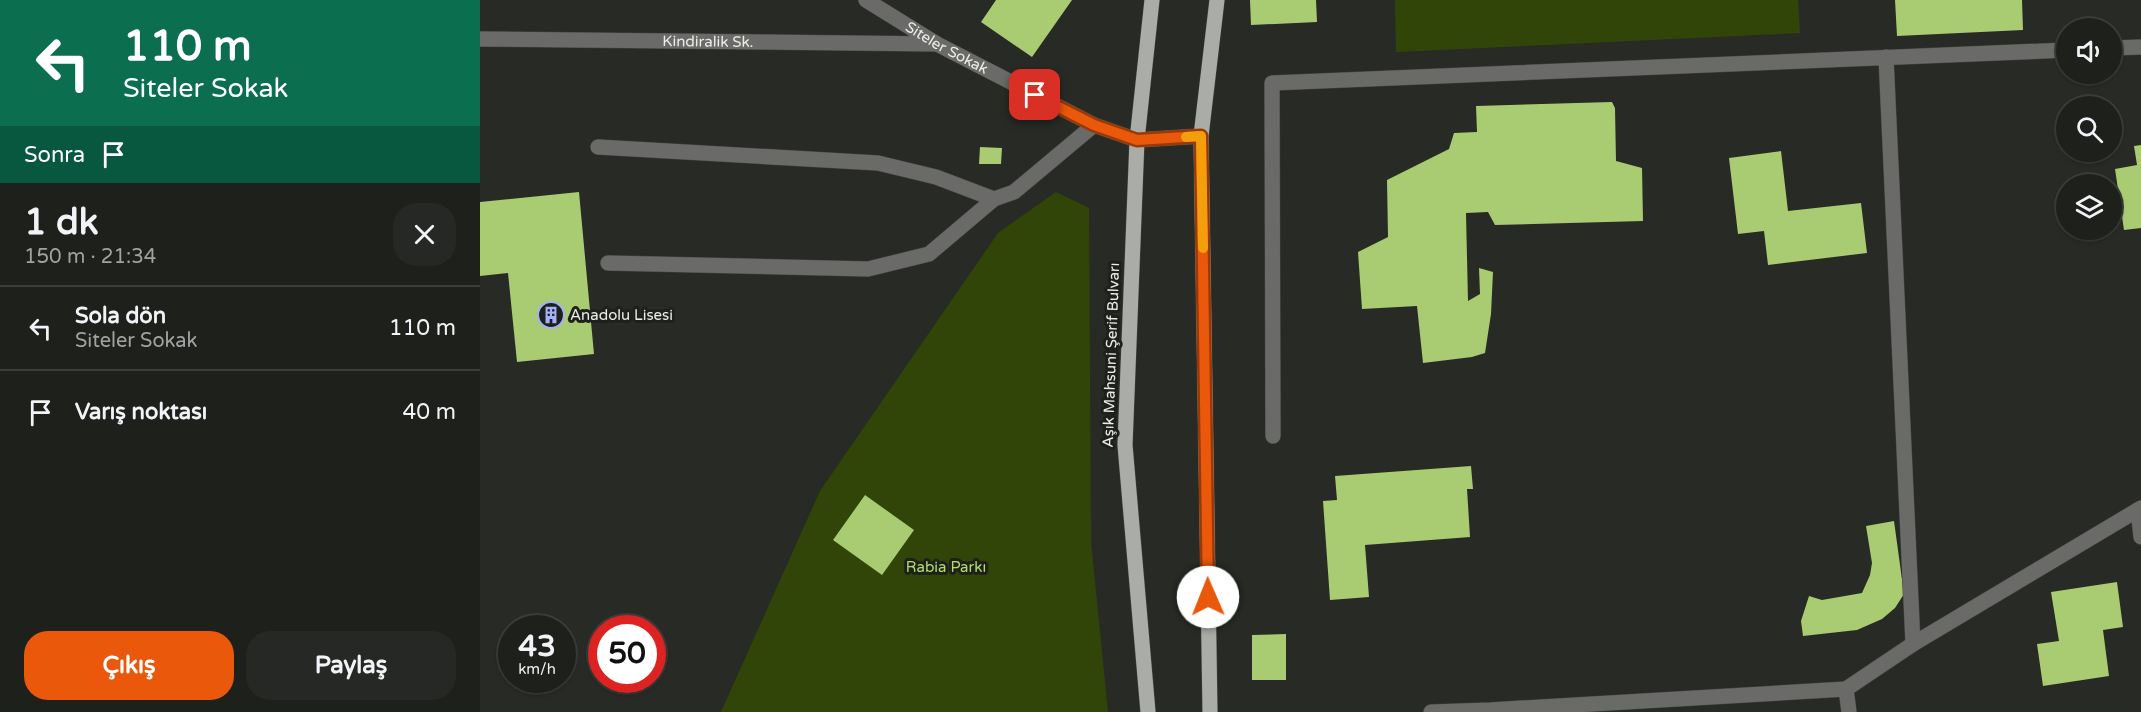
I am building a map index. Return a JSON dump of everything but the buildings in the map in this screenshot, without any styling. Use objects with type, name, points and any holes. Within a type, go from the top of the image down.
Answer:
[{"type":"main road","name":"Aşık Mahsuni Şerif Bulvarı","points":[[1149,712],[1125,445],[1137,140],[1152,0]]},
{"type":"main road","points":[[1210,712],[1201,136],[1216,0]]},
{"type":"street","name":"Siteler Sokak","points":[[866,0],[937,44],[1094,125],[1137,140],[1201,136]]},
{"type":"street","name":"Kindiralik Sk.","points":[[480,39],[937,44]]},
{"type":"street","points":[[2122,48],[2141,47]]},
{"type":"street","points":[[1273,436],[1272,83],[2056,50]]},
{"type":"street","points":[[1886,57],[1913,644]]},
{"type":"street","points":[[608,263],[868,269],[929,254],[994,199],[1014,192],[1094,125]]},
{"type":"street","points":[[598,147],[878,163],[936,177],[994,199]]},
{"type":"street","points":[[1431,712],[1490,711],[1846,689],[1913,644],[2140,509],[2141,537]]},
{"type":"street","points":[[1846,689],[1849,712]]},
{"type":"green space","points":[[1395,0],[1798,0],[1800,33],[1396,52]]},
{"type":"green space","name":"Rabia Parkı","points":[[1056,192],[1089,208],[1091,542],[1108,712],[721,712],[820,491],[998,233]]},
{"type":"slow traffic","points":[[1186,137],[1201,136],[1203,248]]},
{"type":"place","name":"Anadolu Lisesi","points":[[551,315]]},
{"type":"route","points":[[1035,95],[1094,125],[1137,140],[1201,136],[1208,597]]}]
